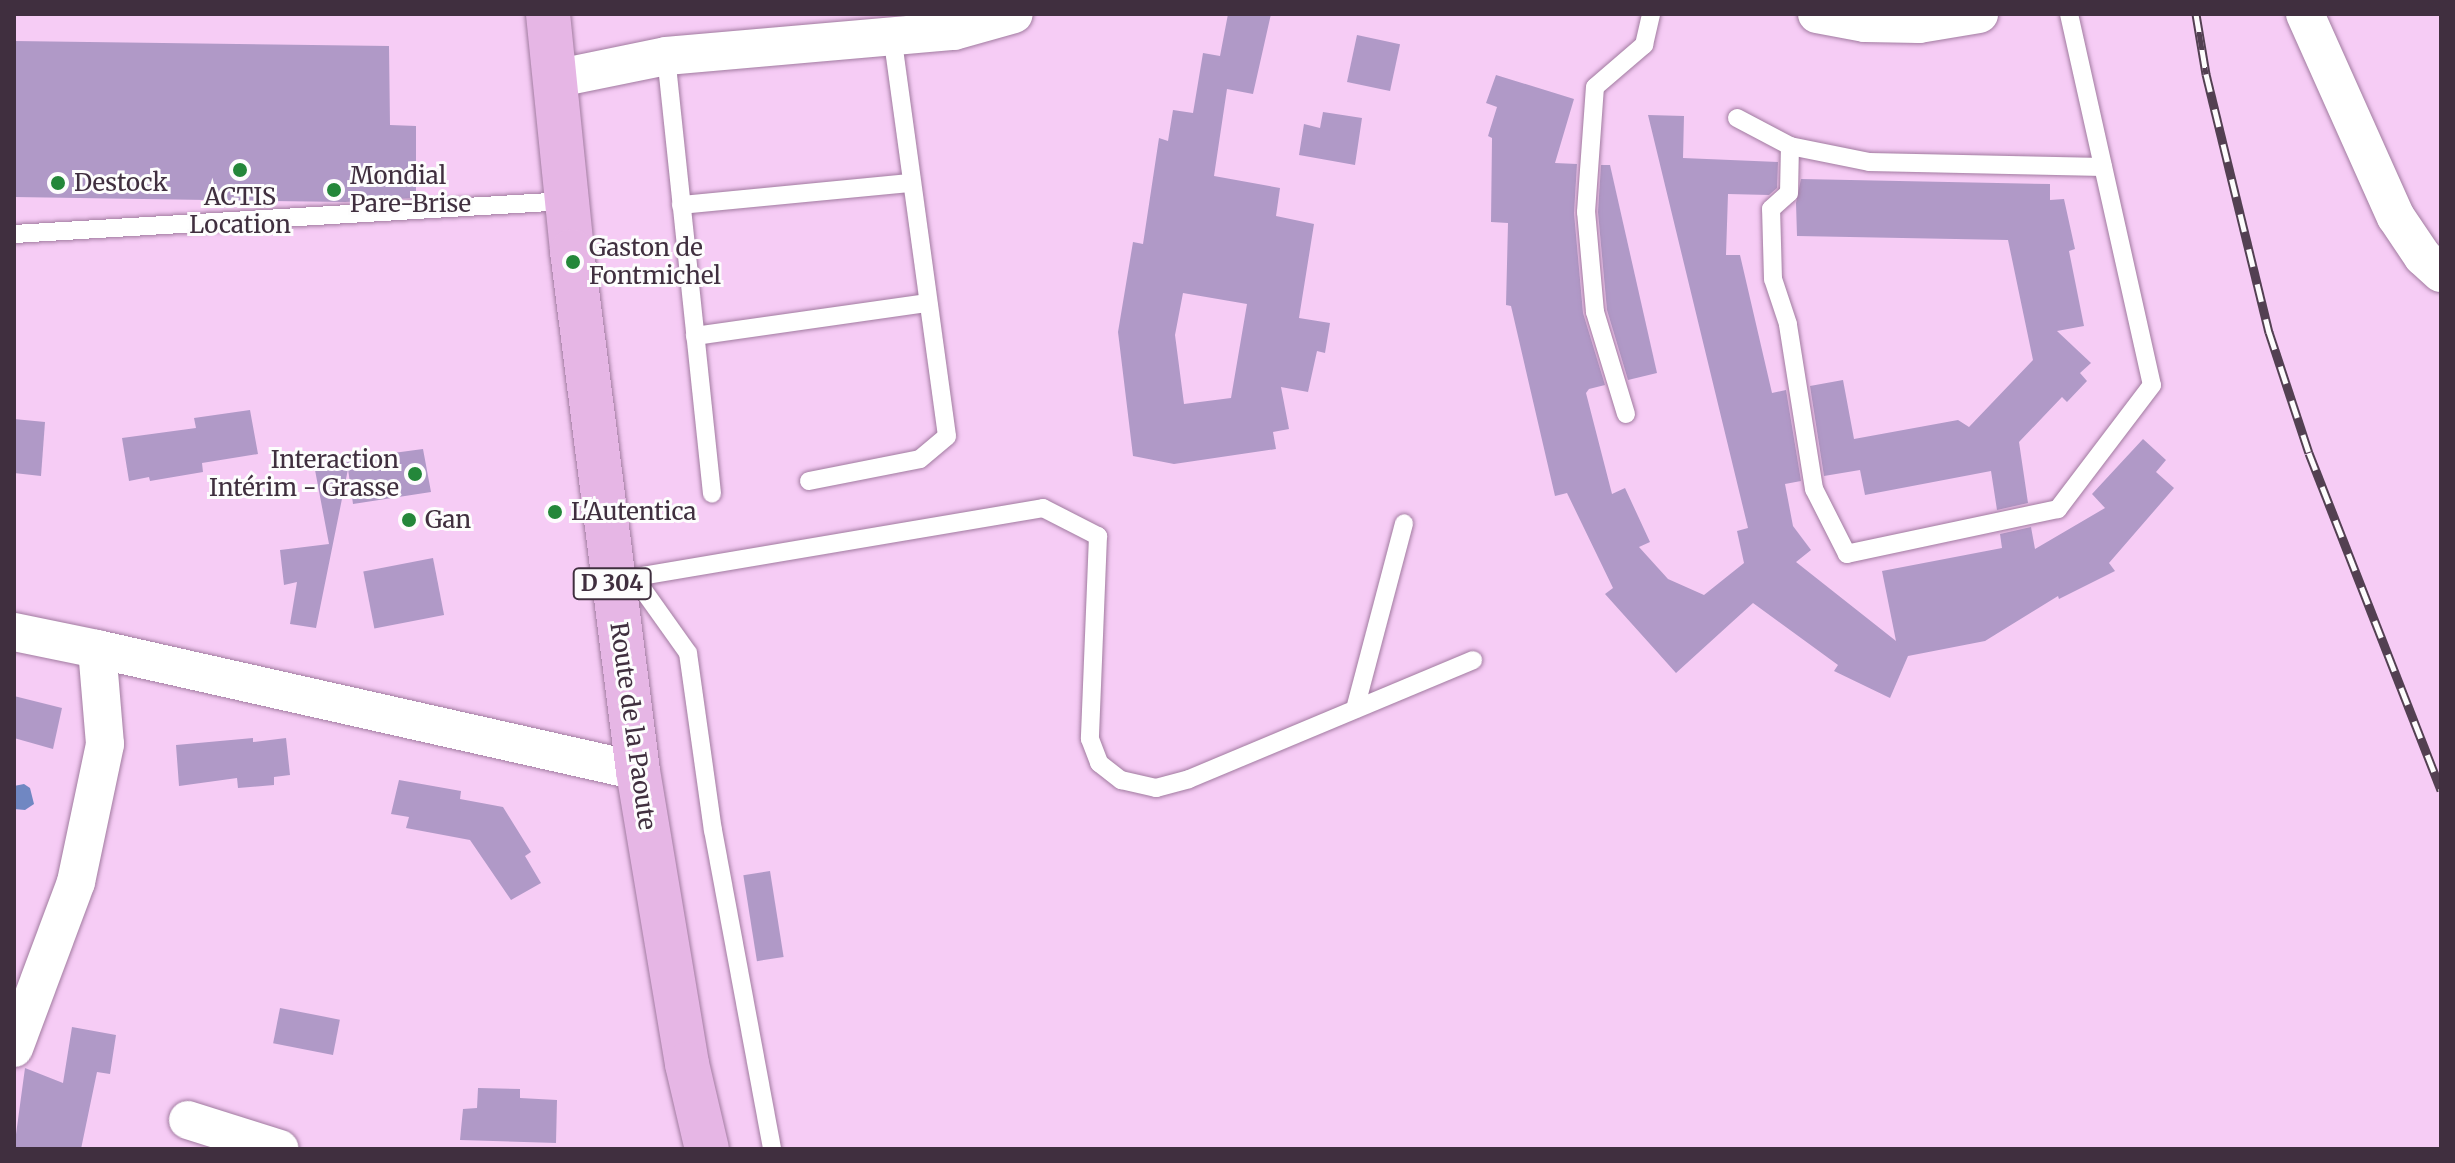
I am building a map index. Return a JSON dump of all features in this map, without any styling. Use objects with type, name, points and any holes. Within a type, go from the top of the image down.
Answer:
[{"type":"main road","name":"Route de la Paoute","points":[[548,14],[566,201],[623,579],[638,771],[687,1064],[707,1149]]},
{"type":"street","points":[[554,79],[666,56],[954,31],[1014,14]]},
{"type":"street","points":[[1817,14],[1865,23],[1919,24],[1979,14]]},
{"type":"street","points":[[2305,14],[2396,217],[2423,257],[2441,273]]},
{"type":"street","points":[[14,632],[638,771]]},
{"type":"street","points":[[14,1048],[79,867],[105,744],[97,649]]},
{"type":"street","points":[[188,1120],[280,1149]]},
{"type":"lane","points":[[1626,414],[1595,312],[1586,212],[1595,87],[1644,45],[1651,14]]},
{"type":"lane","points":[[1790,146],[1789,193],[1771,209],[1773,279],[1788,324],[1814,489],[1847,554],[2058,509],[2152,385],[2069,14]]},
{"type":"lane","points":[[809,481],[920,459],[947,436],[892,35]]},
{"type":"lane","points":[[666,56],[712,494]]},
{"type":"lane","points":[[1737,118],[1790,146],[1869,162],[2103,167]]},
{"type":"lane","points":[[681,205],[911,183]]},
{"type":"lane","points":[[14,234],[566,201]]},
{"type":"lane","points":[[695,336],[928,303]]},
{"type":"lane","points":[[623,579],[1043,508],[1098,536],[1090,739],[1099,763],[1121,780],[1156,788],[1189,779],[1473,660]]},
{"type":"lane","points":[[1355,709],[1404,523]]},
{"type":"lane","points":[[623,579],[688,653],[715,846],[772,1149]]},
{"type":"water","points":[[24,784],[30,788],[34,804],[25,810],[14,809],[14,786]]},
{"type":"building","points":[[1228,14],[1271,14],[1253,94],[1227,89],[1214,176],[1280,188],[1276,216],[1314,224],[1299,318],[1330,323],[1325,353],[1317,351],[1308,392],[1281,387],[1289,429],[1273,432],[1276,449],[1174,464],[1133,456],[1118,332],[1133,242],[1143,244],[1159,138],[1168,141],[1173,110],[1193,113],[1203,53],[1220,56]],"holes":[[[1183,293],[1247,304],[1231,398],[1184,404],[1175,335]]]},
{"type":"building","points":[[1357,35],[1400,44],[1390,91],[1347,82]]},
{"type":"building","points":[[14,41],[389,46],[390,125],[416,126],[416,198],[345,202],[14,197]]},
{"type":"building","points":[[1496,75],[1574,99],[1555,163],[1577,164],[1574,213],[1583,313],[1605,385],[1589,389],[1586,393],[1612,494],[1625,488],[1650,542],[1639,547],[1668,579],[1704,595],[1744,563],[1737,531],[1748,528],[1648,115],[1684,116],[1683,158],[1778,162],[1777,188],[1769,195],[1728,194],[1726,255],[1740,255],[1772,393],[1786,390],[1801,481],[1785,484],[1793,526],[1811,550],[1796,562],[1896,641],[1882,571],[2002,548],[2000,534],[2031,527],[2035,549],[2105,508],[2092,494],[2143,439],[2166,460],[2156,472],[2174,488],[2109,563],[2115,571],[2059,599],[2058,596],[1985,641],[1908,656],[1890,698],[1834,671],[1838,665],[1753,603],[1676,673],[1605,594],[1613,588],[1567,493],[1555,496],[1511,306],[1506,305],[1508,223],[1491,222],[1492,138],[1488,136],[1497,107],[1486,103]]},
{"type":"building","points":[[1323,112],[1362,118],[1355,165],[1299,155],[1304,124],[1320,128]]},
{"type":"building","points":[[1601,165],[1610,165],[1657,373],[1628,380],[1607,310],[1598,212]]},
{"type":"building","points":[[1801,179],[2050,184],[2050,200],[2064,199],[2075,249],[2069,251],[2084,326],[2057,331],[2091,363],[2080,373],[2087,381],[2067,402],[2062,397],[2019,442],[2028,503],[1997,510],[1991,471],[1865,495],[1860,470],[1824,476],[1810,386],[1843,380],[1854,439],[1958,420],[1969,427],[2033,360],[2008,240],[1797,236],[1796,203]]},
{"type":"building","points":[[250,410],[258,454],[202,463],[203,472],[150,481],[149,477],[129,481],[122,438],[196,428],[194,418]]},
{"type":"building","points":[[14,419],[45,422],[41,476],[14,473]]},
{"type":"building","points":[[423,449],[431,492],[353,504],[348,469],[316,628],[290,624],[297,582],[284,585],[280,550],[329,544],[315,470],[371,456]]},
{"type":"building","points":[[433,558],[444,615],[374,628],[363,572]]},
{"type":"building","points":[[14,696],[62,708],[53,749],[14,738]]},
{"type":"building","points":[[253,738],[253,742],[286,738],[290,775],[274,777],[274,785],[238,788],[237,778],[179,786],[176,745]]},
{"type":"building","points":[[399,780],[461,791],[460,799],[503,807],[531,852],[525,856],[541,883],[511,900],[470,840],[406,828],[409,817],[391,814]]},
{"type":"building","points":[[770,871],[784,957],[757,961],[743,875]]},
{"type":"building","points":[[280,1008],[340,1020],[333,1055],[273,1043]]},
{"type":"building","points":[[72,1027],[116,1035],[110,1074],[97,1072],[81,1149],[14,1149],[25,1068],[63,1083]]},
{"type":"building","points":[[478,1088],[520,1089],[520,1098],[557,1100],[556,1143],[460,1140],[463,1109],[477,1108]]},
{"type":"railway","points":[[2196,14],[2206,74],[2269,332],[2309,453],[2441,790]]},
{"type":"place","name":"ACTIS Location","points":[[240,170]]},
{"type":"place","name":"Destock","points":[[58,183]]},
{"type":"place","name":"Mondial Pare-Brise","points":[[334,190]]},
{"type":"place","name":"Gaston de Fontmichel","points":[[573,262]]},
{"type":"place","name":"Interaction Intérim - Grasse","points":[[415,474]]},
{"type":"place","name":"L'Autentica","points":[[555,512]]},
{"type":"place","name":"Gan","points":[[409,520]]}]
